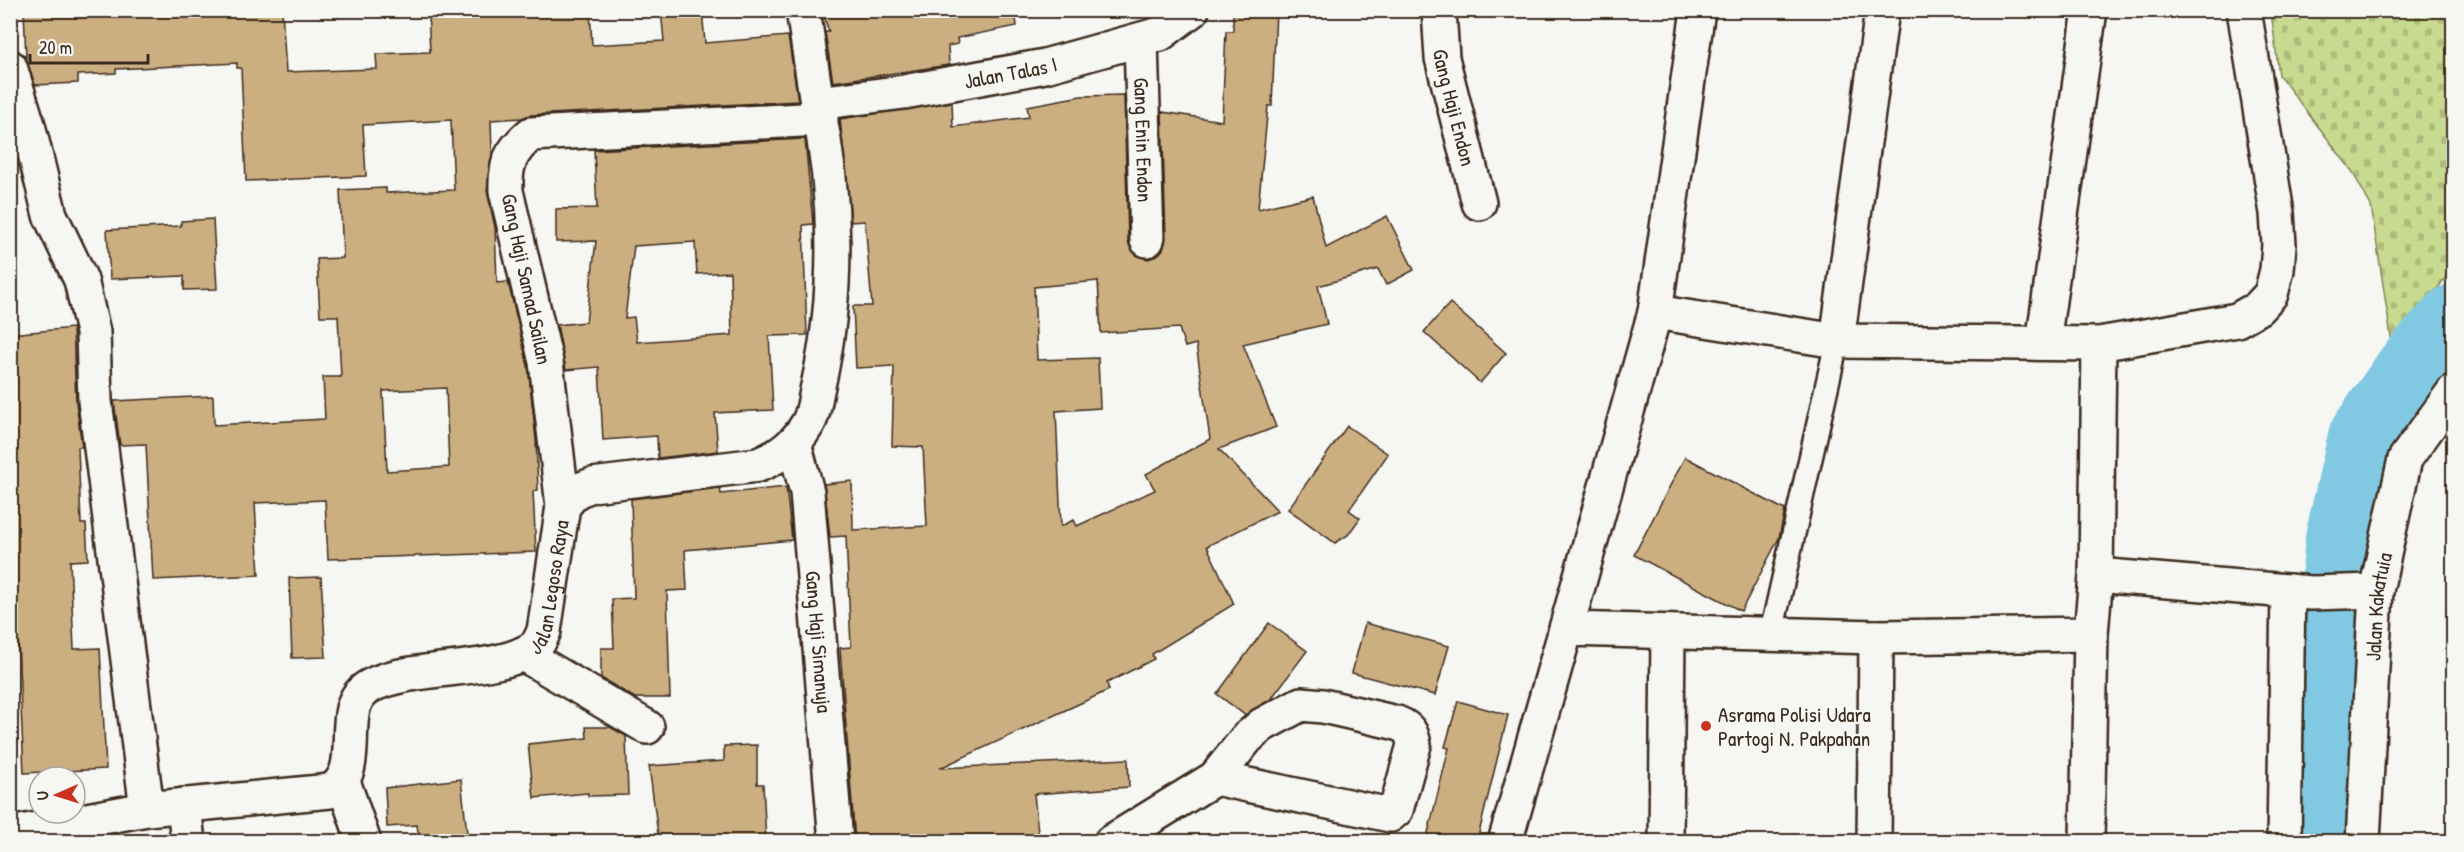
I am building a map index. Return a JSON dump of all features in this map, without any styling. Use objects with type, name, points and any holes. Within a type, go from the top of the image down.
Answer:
[{"type":"street","name":"Jalan Legoso Raya","points":[[343,781],[346,775],[354,705],[360,693],[384,681],[523,654],[537,646],[544,632],[563,506],[576,491],[592,485],[759,465],[780,455],[794,443],[809,424],[827,344],[832,296],[830,164],[803,10]]},
{"type":"street","name":"Jalan Talas I","points":[[819,111],[904,92],[1045,66],[1141,41],[1160,34],[1192,10]]},
{"type":"street","name":"Gang Haji Endon","points":[[1439,10],[1442,58],[1479,203]]},
{"type":"street","points":[[1505,842],[1655,312],[1698,10]]},
{"type":"street","points":[[1837,341],[1882,10]]},
{"type":"street","points":[[2043,343],[2090,10]]},
{"type":"street","points":[[1655,312],[1837,341],[2099,344],[2236,320],[2258,308],[2271,294],[2279,245],[2277,213],[2244,10]]},
{"type":"street","name":"Gang Enin Endon","points":[[1141,41],[1148,240]]},
{"type":"street","points":[[10,67],[28,125],[50,215],[81,280],[93,332],[95,400],[147,809]]},
{"type":"street","name":"Gang Haji Samad Sailan","points":[[563,506],[546,362],[506,191],[505,170],[516,146],[531,134],[819,111]]},
{"type":"street","points":[[2087,842],[2091,634],[2096,575],[2099,344]]},
{"type":"street","name":"Jalan Kakatuia","points":[[2363,842],[2369,591],[2405,459],[2454,391]]},
{"type":"street","name":"Gang Haji Simanuja","points":[[794,443],[807,492],[836,842]]},
{"type":"street","points":[[2096,575],[2300,592],[2369,591]]},
{"type":"street","points":[[2284,842],[2300,592]]},
{"type":"street","points":[[1566,629],[1876,637],[2091,634]]},
{"type":"street","points":[[1666,842],[1668,632]]},
{"type":"street","points":[[1874,842],[1876,637]]},
{"type":"street","points":[[523,654],[647,727]]},
{"type":"street","points":[[1111,842],[1215,778],[1246,738],[1262,725],[1301,704],[1323,706],[1397,723],[1407,727],[1413,735],[1414,745],[1396,810],[1390,815],[1215,778]]},
{"type":"street","points":[[10,834],[147,809],[330,791],[343,781],[364,842]]},
{"type":"street","points":[[184,806],[188,842]]},
{"type":"lane","points":[[1771,634],[1837,341]]},
{"type":"green space","points":[[2267,11],[2453,11],[2453,267],[2393,350],[2371,206],[2352,171],[2279,75],[2272,19]]},
{"type":"building","points":[[24,10],[75,10],[75,18],[153,14],[152,10],[282,10],[286,72],[377,69],[376,54],[430,52],[428,10],[590,10],[592,45],[664,41],[661,10],[702,10],[705,43],[788,36],[798,101],[530,115],[522,118],[491,120],[492,153],[487,191],[495,227],[497,283],[508,282],[528,365],[536,440],[538,490],[533,491],[536,552],[328,559],[325,500],[255,503],[259,575],[153,580],[146,444],[120,445],[114,401],[213,396],[214,425],[325,419],[323,377],[341,377],[338,316],[320,316],[317,259],[343,258],[340,190],[386,188],[386,193],[454,190],[451,120],[363,125],[366,176],[246,181],[241,68],[237,68],[237,63],[116,69],[116,73],[78,75],[78,83],[35,85],[26,58]],"holes":[[[446,388],[449,467],[387,471],[383,391]]]},
{"type":"building","points":[[822,10],[1015,10],[1017,26],[957,38],[958,44],[948,46],[949,65],[833,82],[825,32],[829,32]]},
{"type":"building","points":[[1233,10],[1276,10],[1272,106],[1268,106],[1258,209],[1313,196],[1326,248],[1387,216],[1414,270],[1386,285],[1378,269],[1318,286],[1327,324],[1243,344],[1276,427],[1219,449],[1278,511],[1207,546],[1234,604],[1152,654],[1154,659],[1107,683],[1109,690],[940,768],[1128,759],[1129,787],[1034,794],[1039,842],[855,842],[840,648],[851,647],[846,536],[830,537],[824,484],[852,481],[853,530],[927,526],[923,447],[892,446],[894,366],[856,368],[853,306],[872,306],[865,221],[851,222],[840,119],[952,102],[953,127],[1029,117],[1027,106],[1081,96],[1124,95],[1128,241],[1131,249],[1138,256],[1148,259],[1156,256],[1163,249],[1166,239],[1162,112],[1222,121],[1226,31],[1233,31]],"holes":[[[1098,281],[1101,333],[1179,328],[1185,347],[1196,344],[1210,439],[1146,474],[1155,490],[1077,526],[1074,520],[1061,526],[1056,411],[1100,408],[1098,358],[1037,360],[1034,287]]]},
{"type":"building","points":[[805,139],[813,224],[803,225],[807,335],[769,336],[773,410],[715,413],[718,451],[658,458],[657,436],[603,440],[599,367],[566,370],[557,325],[586,322],[596,241],[556,242],[556,209],[597,208],[594,150]],"holes":[[[695,242],[697,274],[730,272],[732,335],[637,342],[634,317],[625,318],[634,246]]]},
{"type":"building","points":[[213,219],[217,289],[184,290],[184,276],[110,279],[107,230],[181,226],[181,221]]},
{"type":"building","points":[[1450,303],[1506,353],[1480,383],[1424,332]]},
{"type":"building","points":[[73,328],[76,402],[82,447],[78,447],[81,524],[86,524],[88,560],[70,561],[74,649],[100,648],[106,769],[87,770],[87,765],[27,765],[27,773],[24,773],[18,643],[13,643],[10,586],[10,334]]},
{"type":"building","points":[[1347,426],[1388,454],[1349,510],[1360,518],[1348,535],[1335,543],[1288,509]]},
{"type":"building","points":[[1685,457],[1785,510],[1779,538],[1741,611],[1634,555]]},
{"type":"building","points":[[786,487],[792,540],[685,550],[687,590],[667,591],[670,698],[635,698],[601,678],[601,648],[614,648],[612,599],[634,598],[631,499],[720,488],[721,494]]},
{"type":"building","points":[[321,577],[326,657],[292,658],[289,578]]},
{"type":"building","points":[[1269,623],[1307,651],[1271,699],[1245,715],[1217,694]]},
{"type":"building","points":[[1365,623],[1449,646],[1435,695],[1352,673]]},
{"type":"building","points":[[1458,701],[1508,715],[1477,841],[1426,841],[1449,748],[1445,747]]},
{"type":"building","points":[[586,727],[610,727],[626,736],[628,795],[588,796],[588,793],[534,798],[528,744],[587,738]]},
{"type":"building","points":[[757,745],[757,784],[763,784],[766,842],[659,842],[649,766],[724,761],[724,746]]},
{"type":"building","points":[[461,779],[467,833],[419,838],[417,825],[387,827],[385,788]]},
{"type":"waterway","points":[[2323,842],[2327,687],[2340,539],[2363,437],[2410,369],[2454,319]]},
{"type":"place","name":"Asrama Polisi Udara Partogi N. Pakpahan","points":[[1706,726]]}]
